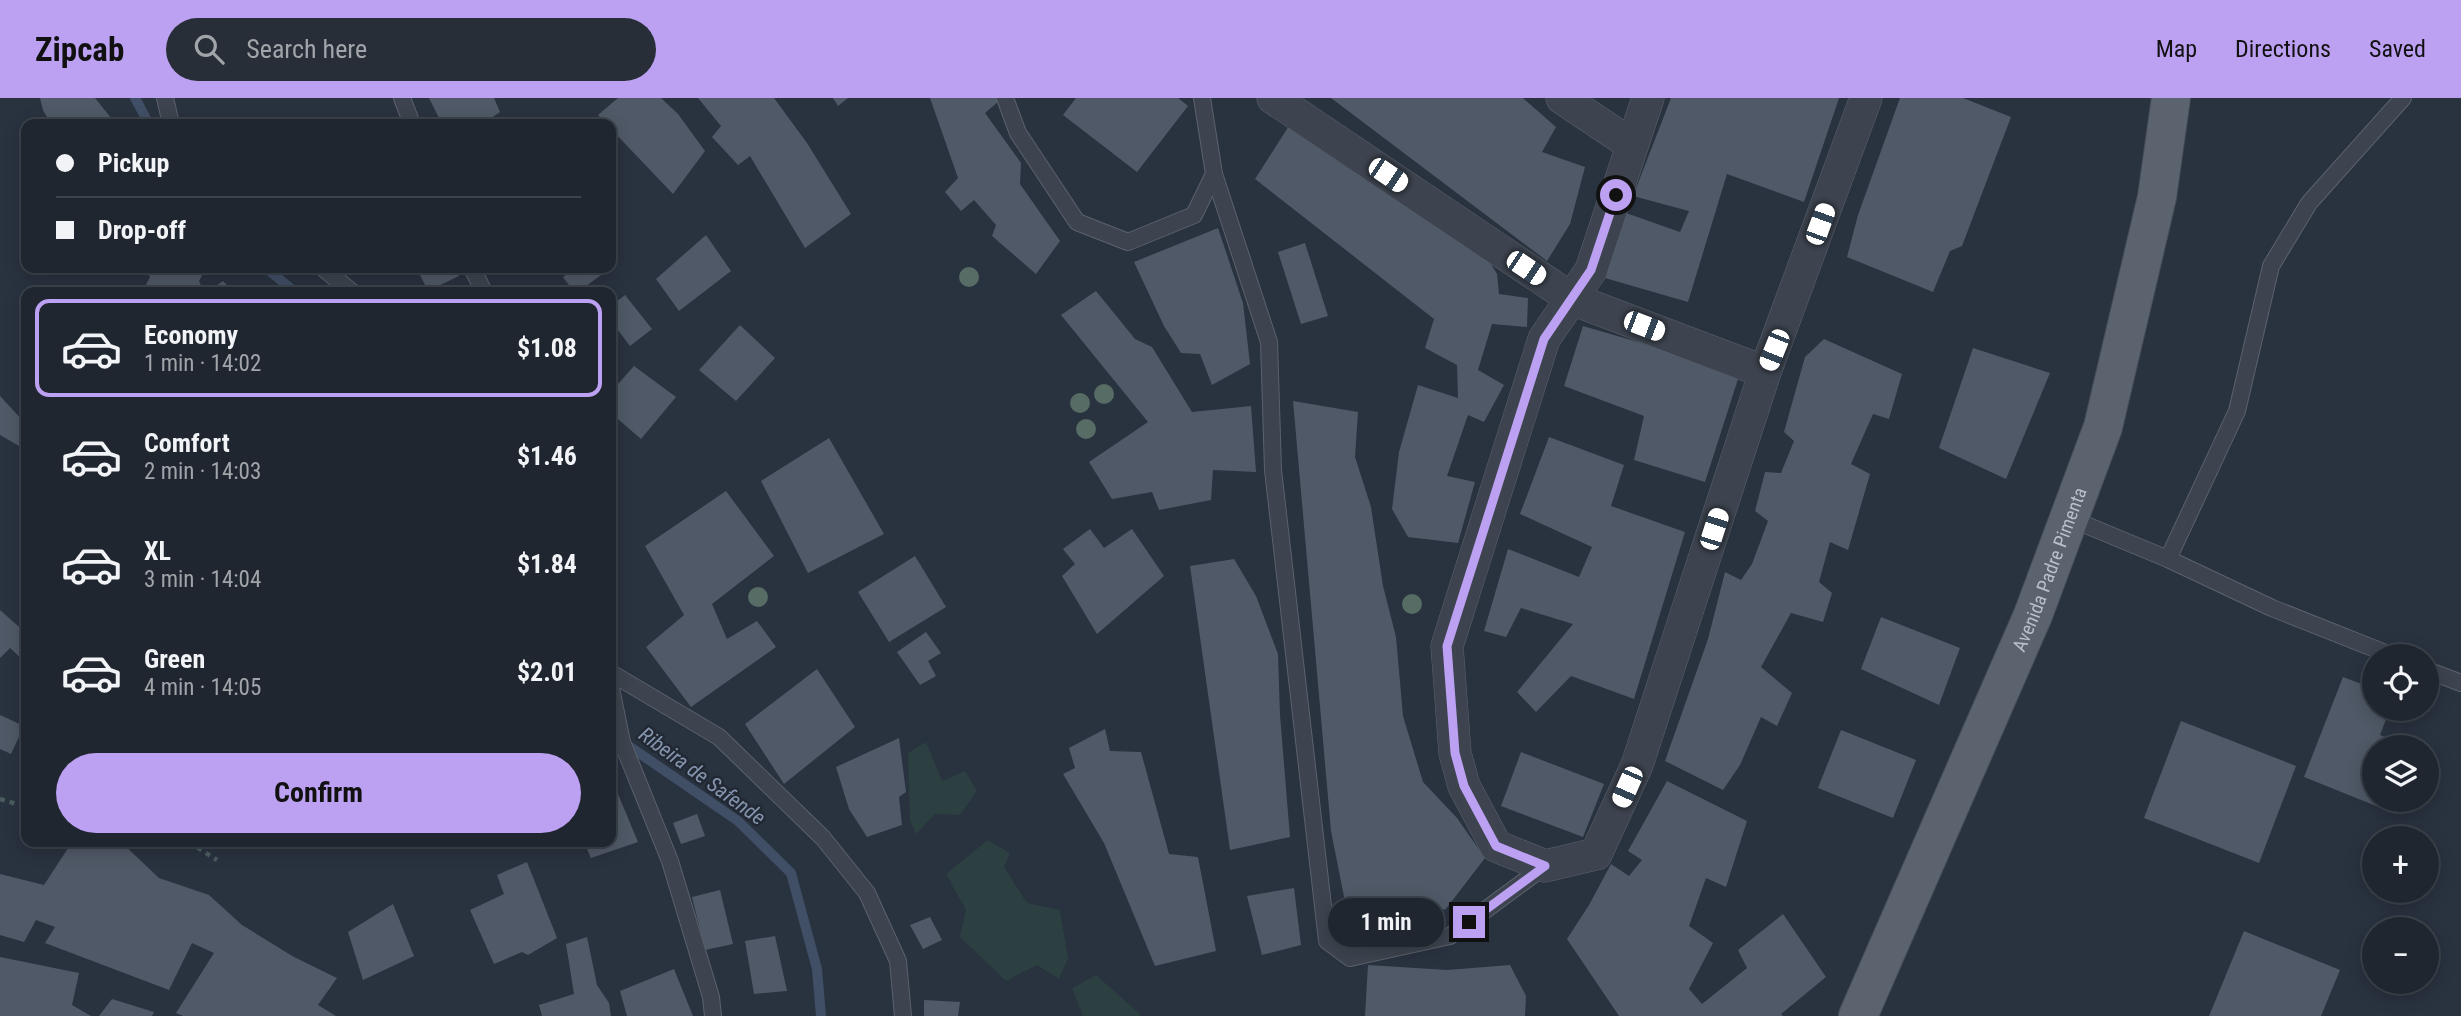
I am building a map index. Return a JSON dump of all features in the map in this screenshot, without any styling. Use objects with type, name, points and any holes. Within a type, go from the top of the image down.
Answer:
[{"type":"main road","name":"Avenida Padre Pimenta","points":[[1858,1016],[2033,615],[2103,428],[2157,197],[2171,98]]},
{"type":"street","points":[[1273,98],[1572,299],[1765,372]]},
{"type":"street","points":[[1562,98],[1632,145]]},
{"type":"street","points":[[1648,98],[1591,270],[1544,339],[1447,646],[1455,753],[1464,786],[1496,846],[1545,866],[1596,854],[1637,765],[1765,372],[1866,98]]},
{"type":"lane","points":[[165,98],[171,119]]},
{"type":"lane","points":[[402,98],[410,119]]},
{"type":"lane","points":[[1005,98],[1018,133],[1077,222],[1128,242],[1194,215],[1214,174]]},
{"type":"lane","points":[[1202,98],[1214,174],[1269,342],[1273,470],[1326,941],[1350,958],[1450,936],[1545,866]]},
{"type":"lane","points":[[2168,559],[2237,411],[2271,267],[2309,203],[2403,98]]},
{"type":"lane","points":[[329,273],[346,287]]},
{"type":"lane","points":[[2069,518],[2168,559],[2272,608],[2363,644]]},
{"type":"lane","points":[[2439,675],[2461,683]]},
{"type":"lane","points":[[616,676],[719,737],[822,838],[867,894],[898,961],[903,1016]]},
{"type":"lane","points":[[616,712],[622,741],[670,862],[711,997],[713,1016]]},
{"type":"path","points":[[0,799],[21,805]]},
{"type":"path","points":[[197,847],[217,860]]},
{"type":"shaded area","points":[[926,742],[942,781],[965,771],[977,791],[960,815],[935,814],[916,834],[910,820],[908,753]]},
{"type":"shaded area","points":[[988,840],[1010,853],[1004,867],[1027,903],[1060,910],[1068,959],[1059,979],[1037,965],[1006,981],[960,937],[966,910],[946,874]]},
{"type":"shaded area","points":[[1096,975],[1140,1014],[1139,1016],[1083,1016],[1072,988]]},
{"type":"building","points":[[40,98],[95,98],[112,119],[48,119]]},
{"type":"building","points":[[429,98],[494,98],[500,112],[490,119],[440,119]]},
{"type":"building","points":[[618,98],[661,98],[678,114],[705,151],[673,194],[616,134],[616,119],[602,119],[598,115]]},
{"type":"building","points":[[698,98],[774,98],[807,143],[851,214],[805,248],[750,156],[738,165],[712,137],[721,126]]},
{"type":"building","points":[[833,98],[848,98],[838,106]]},
{"type":"building","points":[[930,98],[997,98],[999,101],[985,113],[1021,163],[1020,184],[1060,241],[1036,274],[992,236],[996,225],[974,200],[961,211],[945,192],[958,178]]},
{"type":"building","points":[[1076,98],[1178,98],[1188,106],[1137,172],[1063,115]]},
{"type":"building","points":[[1331,98],[1523,98],[1556,127],[1542,152],[1585,167],[1570,224],[1547,261]]},
{"type":"building","points":[[1671,98],[1839,98],[1804,202],[1727,174],[1688,302],[1605,278],[1626,213],[1680,232],[1689,211],[1633,196]]},
{"type":"building","points":[[1900,98],[1963,98],[2011,117],[1962,246],[1950,251],[1933,292],[1847,257],[1858,215]]},
{"type":"building","points":[[1294,118],[1488,259],[1497,274],[1499,294],[1528,298],[1527,327],[1492,324],[1478,370],[1504,385],[1484,422],[1468,415],[1447,476],[1475,482],[1458,543],[1408,537],[1392,509],[1399,452],[1418,385],[1458,398],[1457,365],[1425,348],[1434,319],[1255,179]]},
{"type":"building","points":[[1218,228],[1243,303],[1250,364],[1212,385],[1200,354],[1181,353],[1164,326],[1134,262]]},
{"type":"building","points":[[706,235],[731,271],[679,311],[656,279]]},
{"type":"building","points":[[1305,243],[1328,316],[1301,324],[1278,252]]},
{"type":"building","points":[[147,273],[203,273],[199,281],[202,287],[145,287],[150,277]]},
{"type":"building","points":[[419,273],[458,273],[459,276],[436,287],[426,287]]},
{"type":"building","points":[[569,273],[601,275],[585,287],[570,287],[563,277]]},
{"type":"building","points":[[223,281],[229,287],[214,287]]},
{"type":"building","points":[[1096,291],[1135,339],[1152,347],[1192,412],[1251,406],[1256,472],[1213,470],[1211,500],[1159,510],[1152,492],[1112,499],[1089,462],[1148,422],[1061,315]]},
{"type":"building","points":[[625,295],[652,329],[630,346],[616,328],[616,302]]},
{"type":"building","points":[[740,325],[775,358],[736,401],[699,370]]},
{"type":"building","points":[[1583,326],[1662,349],[1738,379],[1705,482],[1634,460],[1644,416],[1564,386]]},
{"type":"building","points":[[1824,339],[1902,374],[1889,419],[1873,414],[1851,464],[1870,474],[1848,550],[1830,542],[1819,582],[1832,593],[1823,622],[1791,613],[1761,667],[1792,693],[1777,726],[1761,717],[1740,765],[1723,790],[1665,761],[1708,639],[1725,572],[1741,580],[1752,564],[1768,521],[1755,511],[1765,472],[1781,473],[1794,441],[1784,432],[1805,357]]},
{"type":"building","points":[[1973,348],[2050,373],[2006,479],[1939,448]]},
{"type":"building","points":[[634,366],[676,397],[641,439],[616,417],[616,386]]},
{"type":"building","points":[[0,396],[21,419],[21,443],[19,446],[0,435]]},
{"type":"building","points":[[1293,401],[1358,412],[1355,457],[1371,507],[1383,586],[1396,637],[1403,716],[1423,782],[1457,818],[1485,858],[1445,910],[1419,899],[1402,911],[1389,928],[1351,932],[1331,831]]},
{"type":"building","points":[[1549,437],[1624,465],[1611,506],[1685,532],[1634,699],[1571,676],[1536,712],[1517,692],[1573,624],[1521,608],[1506,637],[1484,631],[1508,549],[1579,577],[1592,547],[1520,514]]},
{"type":"building","points":[[829,438],[884,534],[808,573],[761,481]]},
{"type":"building","points":[[726,491],[774,556],[712,604],[727,639],[757,621],[776,647],[691,707],[646,647],[684,615],[645,546]]},
{"type":"building","points":[[1090,529],[1104,548],[1132,529],[1164,576],[1097,634],[1062,576],[1075,564],[1063,549]]},
{"type":"building","points":[[915,556],[946,607],[889,642],[858,592]]},
{"type":"building","points":[[1234,559],[1256,596],[1278,654],[1290,837],[1230,850],[1190,566]]},
{"type":"building","points":[[0,610],[21,629],[21,658],[10,648],[0,658]]},
{"type":"building","points":[[1881,617],[1960,648],[1939,705],[1861,669]]},
{"type":"building","points":[[926,632],[941,653],[928,661],[936,676],[920,685],[897,652]]},
{"type":"building","points":[[817,669],[855,727],[784,784],[745,724]]},
{"type":"building","points":[[2343,677],[2362,684],[2362,721],[2385,721],[2380,735],[2362,735],[2362,800],[2304,777]]},
{"type":"building","points":[[0,715],[21,725],[21,732],[11,754],[0,749]]},
{"type":"building","points":[[2181,721],[2296,766],[2259,863],[2144,818]]},
{"type":"building","points":[[1105,729],[1110,751],[1141,752],[1169,854],[1198,857],[1216,951],[1155,966],[1104,843],[1063,774],[1075,768],[1069,748]]},
{"type":"building","points":[[1841,730],[1916,760],[1893,818],[1818,788]]},
{"type":"building","points":[[899,738],[906,792],[899,797],[902,825],[867,837],[849,809],[836,767]]},
{"type":"building","points":[[1521,752],[1604,784],[1583,837],[1501,806]]},
{"type":"building","points":[[1667,781],[1747,821],[1726,887],[1706,878],[1689,926],[1713,943],[1689,989],[1702,1004],[1747,968],[1738,950],[1783,914],[1826,977],[1781,1014],[1783,1016],[1619,1016],[1567,939],[1611,864],[1629,876],[1642,860],[1628,851]]},
{"type":"building","points":[[616,789],[638,842],[591,858],[586,847],[616,847]]},
{"type":"building","points":[[697,814],[705,836],[681,844],[673,823]]},
{"type":"building","points":[[69,847],[126,847],[159,878],[209,895],[242,925],[294,957],[337,978],[318,1005],[336,1016],[183,1016],[176,1013],[214,953],[192,943],[169,990],[45,943],[55,927],[36,920],[24,942],[0,935],[0,874],[44,885]]},
{"type":"building","points":[[527,862],[557,938],[528,955],[522,952],[494,964],[470,910],[504,894],[497,875]]},
{"type":"building","points":[[1294,888],[1301,945],[1262,955],[1247,896]]},
{"type":"building","points":[[720,890],[733,944],[705,950],[692,897]]},
{"type":"building","points":[[393,904],[414,956],[363,980],[348,932]]},
{"type":"building","points":[[930,917],[942,940],[923,949],[910,925]]},
{"type":"building","points":[[2244,931],[2340,970],[2321,1016],[2209,1016]]},
{"type":"building","points":[[775,936],[787,991],[754,994],[745,941]]},
{"type":"building","points":[[587,937],[597,985],[609,1003],[611,1016],[542,1016],[539,1005],[574,994],[566,944]]},
{"type":"building","points":[[0,957],[79,973],[72,1005],[91,1016],[0,1016]]},
{"type":"building","points":[[1368,965],[1447,970],[1510,965],[1526,996],[1525,1016],[1365,1016]]},
{"type":"building","points":[[674,969],[693,1016],[627,1016],[620,991]]},
{"type":"building","points":[[112,999],[154,1012],[152,1016],[99,1016]]},
{"type":"building","points":[[924,1000],[960,1002],[958,1016],[924,1016]]},
{"type":"waterway","name":"Ribeira de Safende","points":[[135,98],[146,119]]},
{"type":"waterway","name":"Ribeira de Safende","points":[[272,273],[289,287]]},
{"type":"waterway","name":"Ribeira de Safende","points":[[623,742],[738,821],[791,873],[817,969],[821,1016]]},
{"type":"route","points":[[1469,922],[1545,866],[1496,846],[1464,786],[1455,753],[1447,646],[1544,339],[1591,270],[1616,195]]}]
